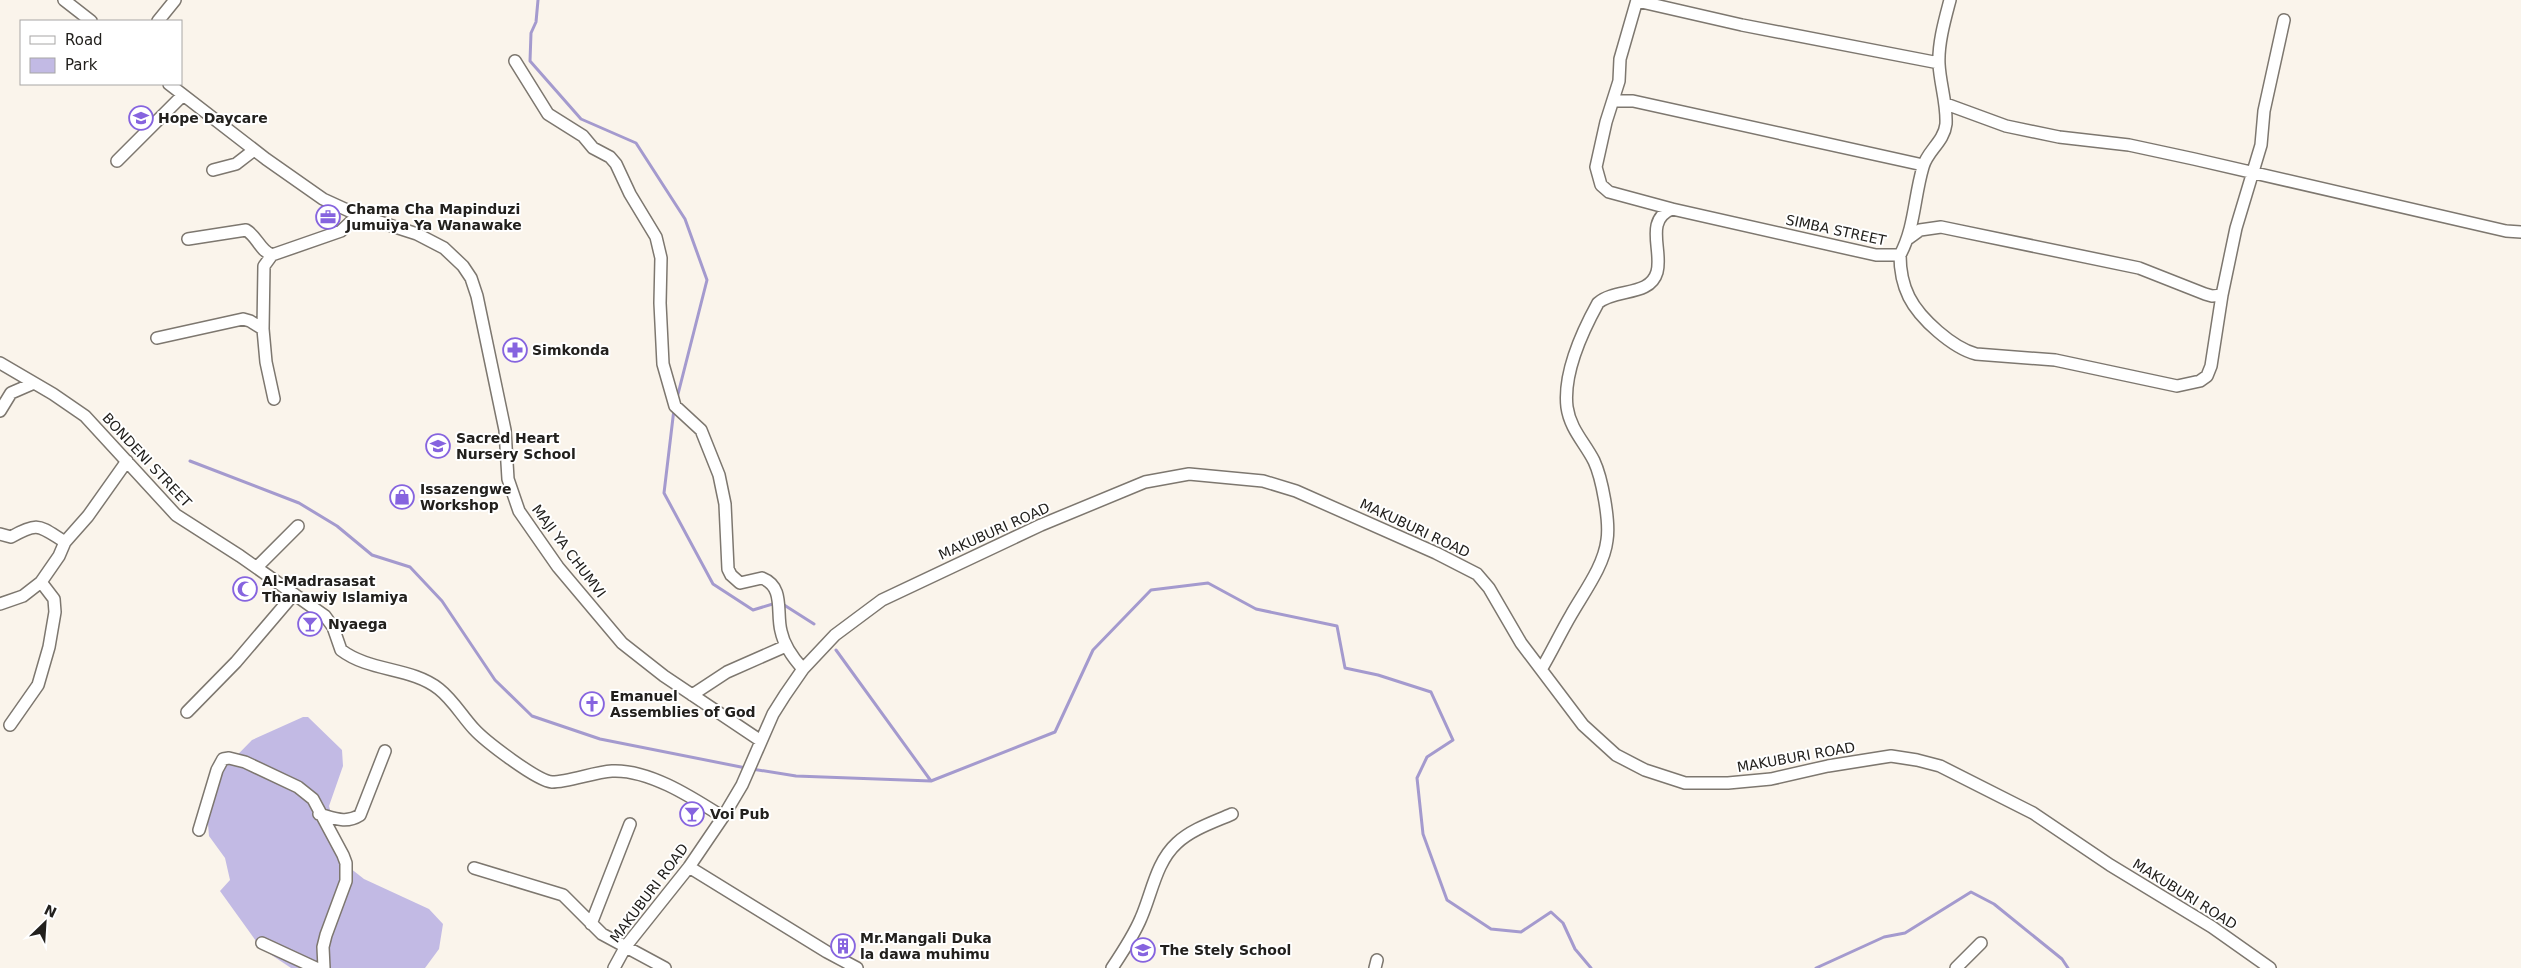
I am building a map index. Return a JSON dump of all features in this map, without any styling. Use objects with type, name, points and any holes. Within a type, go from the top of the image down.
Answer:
[{"type":"street","points":[[64,0],[90,20]]},
{"type":"street","points":[[159,20],[175,0]]},
{"type":"street","points":[[1637,0],[1742,25],[1939,62]]},
{"type":"street","name":"SIMBA STREET","points":[[1637,0],[1620,59],[1619,81],[1606,122],[1596,167],[1601,185],[1609,192],[1672,209],[1876,255],[1900,255],[1909,238],[1923,164],[1942,138],[1946,104],[1939,62],[1945,19],[1950,0]]},
{"type":"street","points":[[1900,255],[1900,267],[1908,297],[1936,330],[1964,351],[1976,354],[2055,360],[2177,386],[2200,381],[2207,376],[2211,366],[2222,295],[2236,228],[2261,145],[2264,111],[2284,20]]},
{"type":"street","points":[[515,61],[548,114],[583,136],[593,148],[610,157],[616,164],[634,202],[656,237],[661,258],[662,356],[675,406],[700,430],[719,475],[725,504],[726,557],[730,575],[740,583],[762,578],[776,588],[781,631],[786,646],[803,669]]},
{"type":"street","name":"MAJI YA CHUMVI","points":[[170,85],[307,189],[358,215],[429,240],[456,257],[471,278],[478,296],[505,430],[508,479],[516,506],[558,567],[622,642],[692,695],[762,741]]},
{"type":"street","points":[[117,161],[183,96]]},
{"type":"street","points":[[1614,101],[1642,103],[1923,164]]},
{"type":"street","points":[[1946,104],[2006,126],[2059,137],[2130,145],[2506,231],[2521,232]]},
{"type":"street","points":[[213,170],[236,164],[254,150]]},
{"type":"street","points":[[1542,668],[1584,594],[1605,552],[1608,530],[1598,474],[1594,462],[1577,435],[1568,407],[1573,362],[1580,338],[1592,313],[1603,298],[1643,288],[1652,282],[1658,271],[1656,224],[1664,212],[1672,209]]},
{"type":"street","points":[[274,399],[266,362],[263,329],[264,266],[272,256],[341,230],[358,215]]},
{"type":"street","points":[[1909,238],[1920,230],[1940,227],[2139,268],[2205,294],[2212,296],[2222,295]]},
{"type":"street","points":[[188,239],[246,230],[252,233],[266,253],[272,256]]},
{"type":"street","points":[[157,338],[243,320],[250,321],[263,329]]},
{"type":"street","name":"BONDENI STREET","points":[[0,363],[84,416],[176,515],[294,594],[330,622],[341,650],[363,663],[411,676],[432,685],[448,697],[476,730],[489,742],[540,777],[552,782],[613,771],[639,775],[682,792],[723,817]]},
{"type":"street","points":[[0,411],[10,393],[34,383]]},
{"type":"street","points":[[0,604],[23,596],[41,582],[59,556],[65,542],[88,516],[127,461]]},
{"type":"street","name":"MAKUBURI ROAD","points":[[614,968],[626,946],[689,867],[723,817],[742,785],[773,714],[803,669],[835,635],[882,600],[1042,525],[1145,482],[1189,474],[1263,481],[1296,491],[1436,553],[1477,574],[1489,588],[1521,643],[1542,668],[1583,725],[1616,755],[1645,770],[1685,783],[1728,783],[1771,779],[1828,766],[1891,756],[1940,766],[2033,813],[2110,865],[2212,927],[2270,968]]},
{"type":"street","points":[[0,534],[11,538],[31,527],[37,526],[65,542]]},
{"type":"street","points":[[256,568],[298,526]]},
{"type":"street","points":[[10,724],[38,685],[48,647],[55,612],[54,599],[41,582]]},
{"type":"street","points":[[187,712],[236,662],[294,594]]},
{"type":"street","points":[[692,695],[727,672],[786,646]]},
{"type":"street","points":[[319,814],[345,821],[354,820],[360,815],[385,751]]},
{"type":"street","points":[[199,830],[217,770],[223,759],[229,758],[260,768],[298,787],[312,799],[343,855],[346,872],[342,896],[323,947],[324,968]]},
{"type":"street","points":[[1112,968],[1141,920],[1155,879],[1166,856],[1177,843],[1190,833],[1232,814]]},
{"type":"street","points":[[591,924],[630,824]]},
{"type":"street","points":[[689,867],[827,952],[857,968]]},
{"type":"street","points":[[474,868],[563,895],[602,934],[665,968]]},
{"type":"street","points":[[262,943],[316,968]]},
{"type":"street","points":[[1956,968],[1981,943]]},
{"type":"green space","points":[[303,717],[308,717],[342,750],[343,766],[329,806],[339,845],[350,868],[364,879],[429,909],[443,924],[439,949],[425,968],[291,968],[261,948],[220,891],[230,880],[225,858],[209,836],[205,788],[252,740]]},
{"type":"waterway","points":[[538,0],[536,22],[531,33],[530,61],[581,119],[636,143],[685,219],[707,280],[677,398]]},
{"type":"waterway","points":[[674,409],[664,493],[713,584],[753,610],[776,603]]},
{"type":"waterway","points":[[190,461],[299,503],[337,526],[372,555],[410,567],[442,601],[495,680],[532,716],[600,739],[746,768]]},
{"type":"waterway","points":[[752,769],[796,776],[931,781],[1055,732],[1093,650],[1151,590],[1208,583],[1256,609],[1337,626],[1345,668],[1378,675],[1431,692],[1453,740],[1427,757],[1417,778],[1423,834],[1447,900],[1491,929],[1521,932],[1551,912],[1563,923],[1575,949],[1591,968]]},
{"type":"waterway","points":[[781,603],[814,624]]},
{"type":"waterway","points":[[836,650],[931,781]]},
{"type":"waterway","points":[[1816,968],[1884,937],[1905,933],[1971,892],[1994,904],[2062,959],[2068,968]]},
{"type":"place","name":"Hope Daycare","points":[[141,118]]},
{"type":"place","name":"Chama Cha Mapinduzi Jumuiya Ya Wanawake","points":[[328,217]]},
{"type":"place","name":"Simkonda","points":[[515,350]]},
{"type":"place","name":"Sacred Heart Nursery School","points":[[438,446]]},
{"type":"place","name":"Issazengwe Workshop","points":[[402,497]]},
{"type":"place","name":"Al-Madrasasat Thanawiy Islamiya","points":[[245,589]]},
{"type":"place","name":"Nyaega","points":[[310,624]]},
{"type":"place","name":"Emanuel Assemblies of God","points":[[592,704]]},
{"type":"place","name":"Voi Pub","points":[[692,814]]},
{"type":"place","name":"Mr.Mangali Duka la dawa muhimu","points":[[843,946]]},
{"type":"place","name":"The Stely School","points":[[1143,950]]}]
